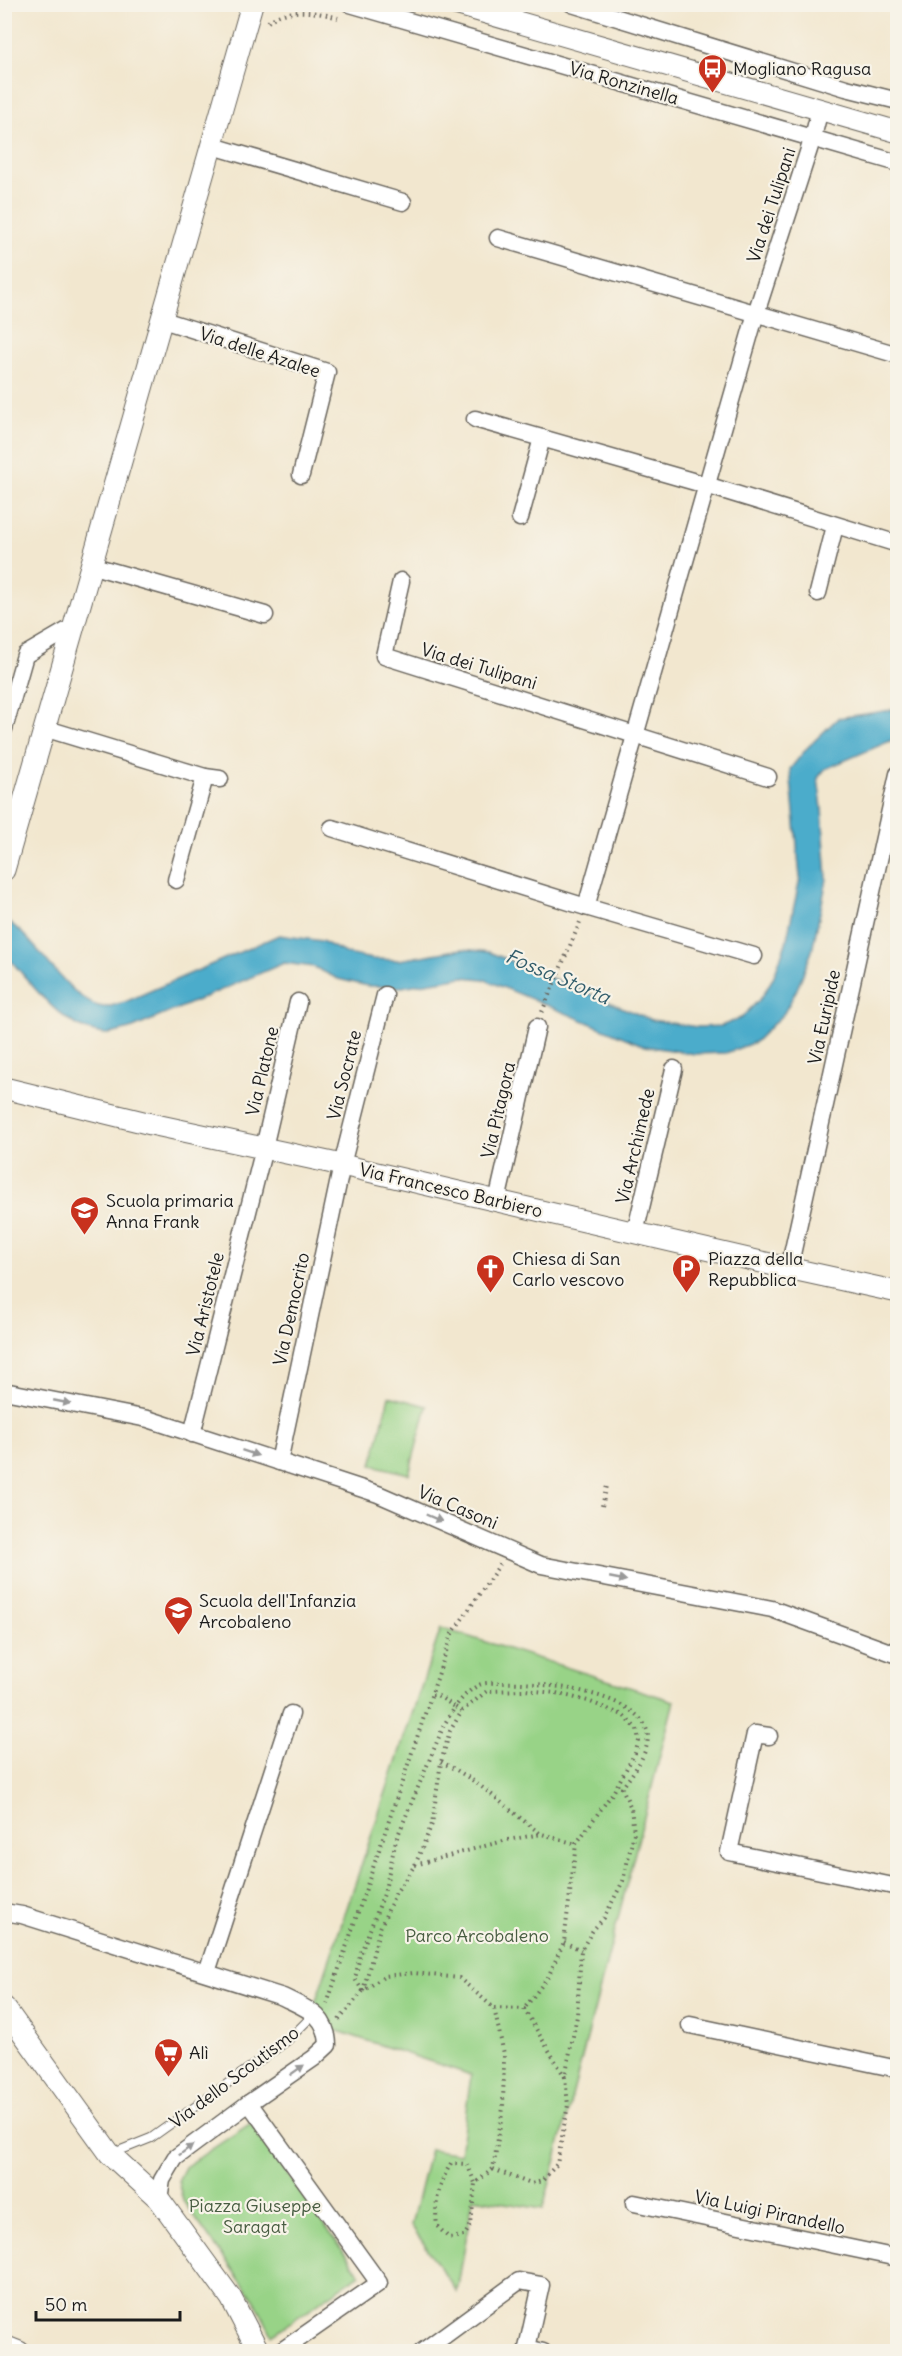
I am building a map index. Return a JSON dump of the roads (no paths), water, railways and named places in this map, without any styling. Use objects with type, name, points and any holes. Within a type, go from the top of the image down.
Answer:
[{"type":"street","name":"Via Ronzinella","points":[[455,4],[897,132]]},
{"type":"street","points":[[572,4],[846,88],[897,101]]},
{"type":"street","points":[[4,870],[8,838],[44,728],[250,12]]},
{"type":"street","name":"Via Ronzinella","points":[[347,12],[813,137],[897,163]]},
{"type":"street","name":"Via dei Tulipani","points":[[586,907],[756,313],[820,109]]},
{"type":"street","points":[[213,146],[404,202]]},
{"type":"street","points":[[498,238],[897,355]]},
{"type":"street","name":"Via delle Azalee","points":[[163,320],[327,372],[301,475]]},
{"type":"street","points":[[475,419],[706,485],[897,544]]},
{"type":"street","points":[[520,518],[542,438]]},
{"type":"street","points":[[818,593],[835,526]]},
{"type":"street","points":[[90,565],[265,615]]},
{"type":"street","name":"Via dei Tulipani","points":[[401,581],[384,656],[768,777]]},
{"type":"street","points":[[4,729],[25,655],[73,627]]},
{"type":"street","points":[[44,728],[213,778],[176,880]]},
{"type":"street","name":"Via Euripide","points":[[789,1268],[897,774]]},
{"type":"street","points":[[332,828],[586,907],[754,956]]},
{"type":"street","name":"Via Socrate","points":[[342,1165],[384,995]]},
{"type":"street","name":"Via Platone","points":[[264,1148],[298,1002]]},
{"type":"street","name":"Via Pitagora","points":[[497,1201],[537,1027]]},
{"type":"street","name":"Via Archimede","points":[[635,1233],[674,1069]]},
{"type":"street","name":"Via Francesco Barbiero","points":[[4,1088],[151,1124],[342,1165],[897,1292]]},
{"type":"street","name":"Via Aristotele","points":[[192,1434],[264,1148]]},
{"type":"street","name":"Via Democrito","points":[[279,1462],[342,1165]]},
{"type":"street","name":"Via Casoni","points":[[4,1391],[148,1419],[378,1494],[541,1565],[772,1610],[897,1655]]},
{"type":"street","points":[[207,1971],[291,1714]]},
{"type":"street","points":[[769,1736],[755,1734],[729,1851],[897,1887]]},
{"type":"street","name":"Via dello Scoutismo","points":[[4,1912],[22,1915],[283,1996],[320,2020]]},
{"type":"street","points":[[4,2007],[110,2154],[159,2199],[231,2298],[259,2352]]},
{"type":"street","points":[[159,2199],[162,2180],[175,2158],[314,2058],[328,2045],[320,2020]]},
{"type":"street","points":[[690,2025],[897,2069]]},
{"type":"street","points":[[249,2103],[379,2283],[280,2352]]},
{"type":"street","name":"Via Luigi Pirandello","points":[[634,2203],[897,2258]]},
{"type":"street","points":[[422,2352],[519,2281],[541,2285],[527,2348],[543,2352]]},
{"type":"street","points":[[4,2346],[19,2352]]},
{"type":"lane","name":"Via dello Scoutismo","points":[[110,2154],[151,2138],[320,2020]]},
{"type":"water","points":[[897,709],[897,738],[825,769],[818,778],[827,879],[812,951],[797,989],[784,1013],[755,1042],[726,1053],[695,1054],[645,1046],[483,979],[462,977],[402,987],[368,986],[338,979],[314,967],[284,963],[133,1028],[106,1034],[90,1031],[62,1015],[49,1004],[5,954],[8,922],[19,930],[81,996],[93,1004],[106,1007],[125,1002],[279,935],[322,941],[347,954],[372,959],[399,960],[462,949],[489,952],[652,1020],[697,1027],[721,1026],[741,1018],[762,997],[773,978],[786,943],[800,878],[790,769],[807,748],[838,718]]},
{"type":"place","name":"Mogliano Ragusa","points":[[712,94]]},
{"type":"place","name":"Scuola primaria Anna Frank","points":[[85,1236]]},
{"type":"place","name":"Chiesa di San Carlo vescovo","points":[[491,1294]]},
{"type":"place","name":"Piazza della Repubblica","points":[[687,1294]]},
{"type":"place","name":"Scuola dell'Infanzia Arcobaleno","points":[[178,1636]]},
{"type":"place","name":"Alì","points":[[168,2078]]},
{"type":"water label","name":"Fossa Storta","points":[[558,976]]},
{"type":"park label","name":"Parco Arcobaleno","points":[[477,1935]]},
{"type":"park label","name":"Piazza Giuseppe Saragat","points":[[255,2215]]}]
